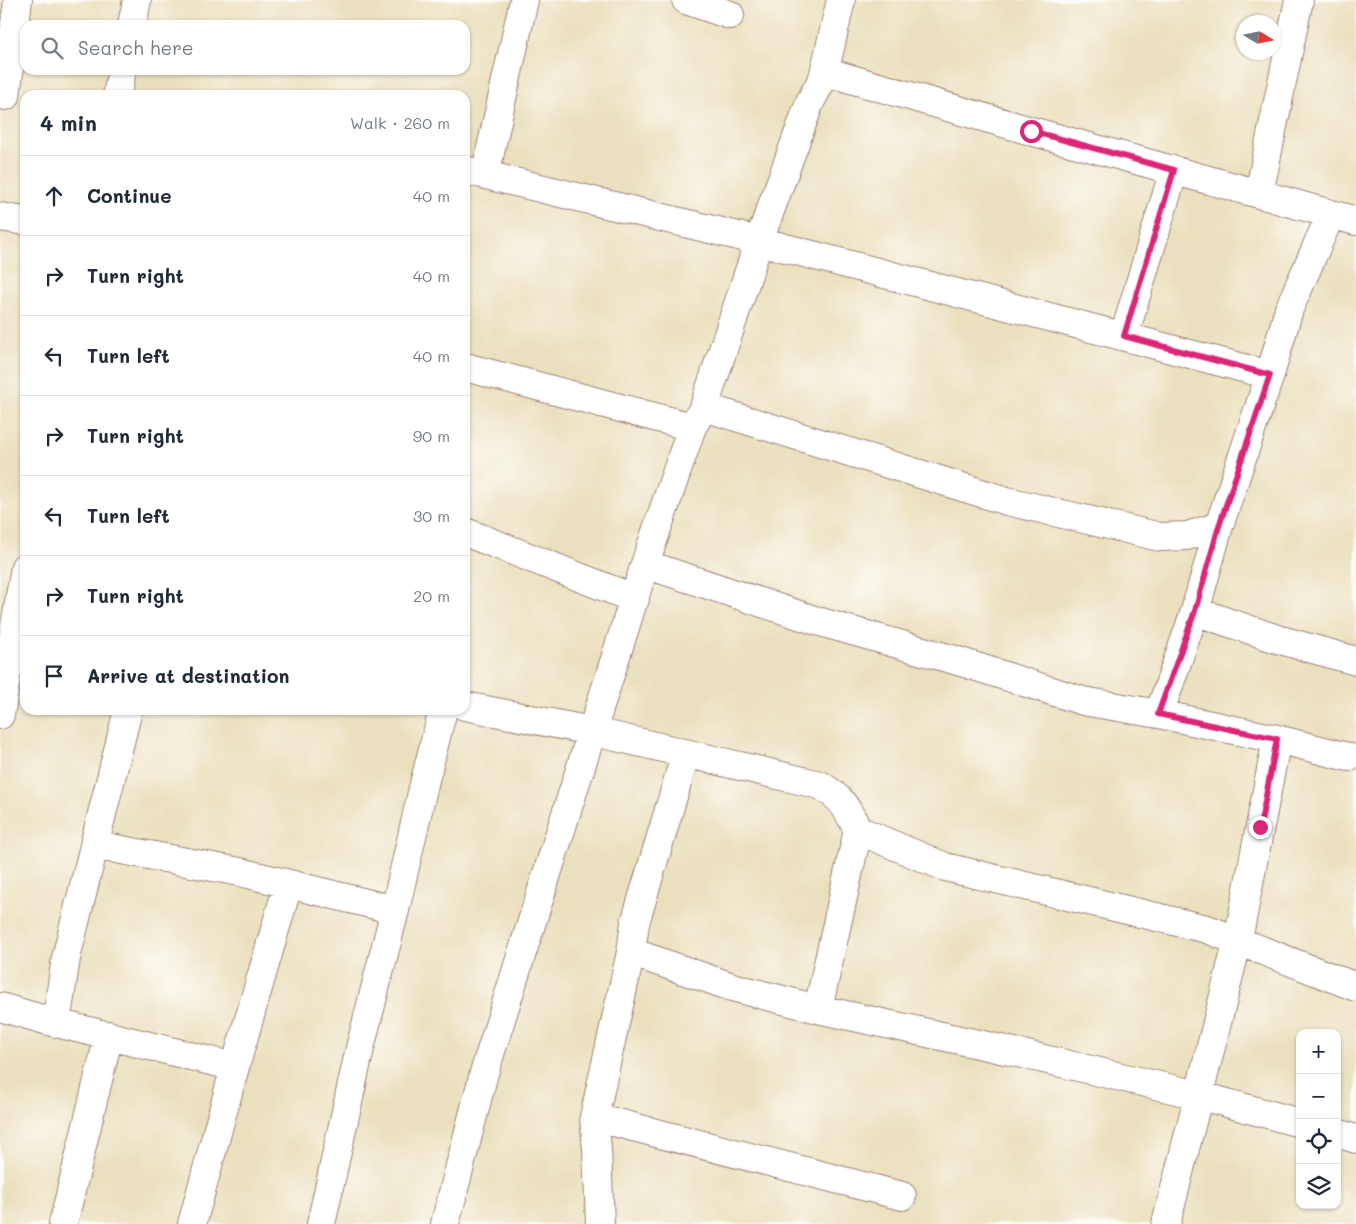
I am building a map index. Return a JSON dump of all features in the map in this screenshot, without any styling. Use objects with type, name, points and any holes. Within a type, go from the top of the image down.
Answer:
[{"type":"street","points":[[133,20],[137,0]]},
{"type":"street","points":[[524,0],[475,173],[759,240],[1270,375]]},
{"type":"street","points":[[686,0],[730,16]]},
{"type":"street","points":[[445,1224],[484,1073],[645,564],[759,240],[810,102],[823,78],[841,0]]},
{"type":"street","points":[[1259,194],[1299,0]]},
{"type":"street","points":[[6,96],[11,15]]},
{"type":"street","points":[[118,90],[121,75]]},
{"type":"street","points":[[823,78],[837,75],[845,77],[1344,217],[1289,309],[1270,375],[1219,526],[1195,611],[1158,714]]},
{"type":"street","points":[[1124,336],[1174,170]]},
{"type":"street","points":[[0,217],[20,220]]},
{"type":"street","points":[[470,368],[698,417],[1007,501],[1160,537],[1187,536],[1219,526]]},
{"type":"street","points":[[470,534],[635,599]]},
{"type":"street","points":[[645,564],[817,621],[958,661],[1083,701],[1158,714],[1277,739],[1348,757]]},
{"type":"street","points":[[0,715],[20,597]]},
{"type":"street","points":[[1195,611],[1277,639],[1356,661]]},
{"type":"street","points":[[470,707],[592,731],[820,785],[844,803],[858,830],[945,867],[1207,929],[1356,987]]},
{"type":"street","points":[[56,1022],[66,958],[127,715]]},
{"type":"street","points":[[321,1224],[360,1048],[442,715]]},
{"type":"street","points":[[1166,1224],[1238,940],[1277,739]]},
{"type":"street","points":[[600,1224],[594,1117],[631,952],[635,923],[686,753]]},
{"type":"street","points":[[818,1009],[858,830]]},
{"type":"street","points":[[95,845],[240,872],[395,910]]},
{"type":"street","points":[[192,1224],[288,885]]},
{"type":"street","points":[[631,952],[732,987],[818,1009],[1198,1094],[1296,1122]]},
{"type":"street","points":[[0,1007],[235,1067]]},
{"type":"street","points":[[63,1224],[110,1035]]},
{"type":"street","points":[[594,1117],[902,1196]]},
{"type":"street","points":[[1341,1135],[1356,1139]]},
{"type":"route","points":[[1031,131],[1174,170],[1124,336],[1270,375],[1219,526],[1195,611],[1158,714],[1277,739],[1260,827]]}]
